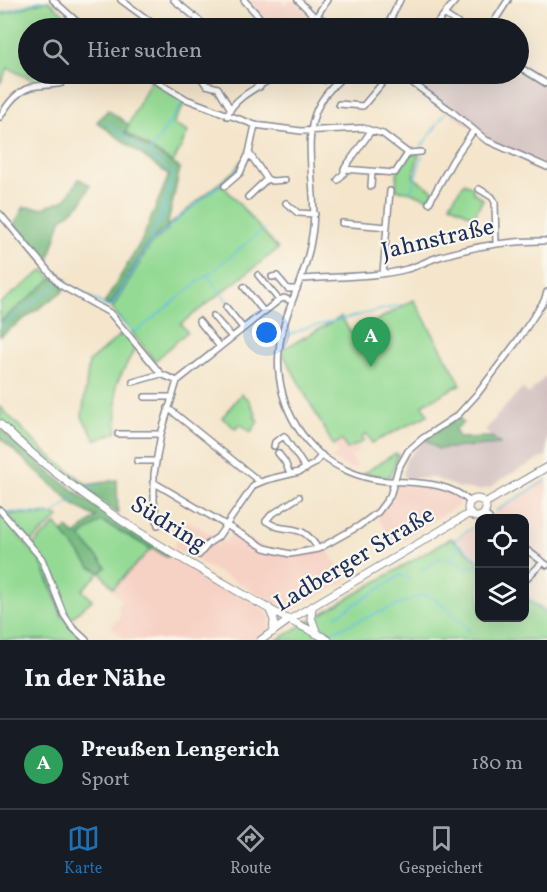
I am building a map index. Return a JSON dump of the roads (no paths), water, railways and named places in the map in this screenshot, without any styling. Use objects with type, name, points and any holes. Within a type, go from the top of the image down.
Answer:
[{"type":"main road","name":"Südring","points":[[0,424],[34,455],[92,500],[151,539],[328,640]]},
{"type":"main road","points":[[485,503],[547,467]]},
{"type":"main road","points":[[475,516],[470,513],[468,506],[470,502],[478,498],[485,503],[487,514]]},
{"type":"main road","name":"Ladberger Straße","points":[[261,640],[290,620],[470,513]]},
{"type":"main road","points":[[312,607],[311,616],[317,634]]},
{"type":"main road","points":[[269,608],[274,620],[273,632]]},
{"type":"street","points":[[121,0],[145,18]]},
{"type":"street","points":[[174,0],[196,18]]},
{"type":"street","points":[[244,0],[260,18]]},
{"type":"street","points":[[298,0],[316,17],[327,0]]},
{"type":"street","points":[[391,18],[400,0]]},
{"type":"street","points":[[442,18],[456,0]]},
{"type":"street","points":[[496,18],[508,0]]},
{"type":"street","points":[[57,1],[74,18]]},
{"type":"street","points":[[445,15],[450,18]]},
{"type":"street","points":[[529,72],[547,84]]},
{"type":"street","points":[[0,117],[11,100],[18,94],[36,86],[53,84]]},
{"type":"street","points":[[161,84],[186,99],[255,125],[311,131],[363,128],[383,135],[408,153],[422,152]]},
{"type":"street","points":[[206,84],[218,88],[230,108]]},
{"type":"street","points":[[227,116],[230,108],[237,101],[264,84]]},
{"type":"street","points":[[335,84],[321,102],[311,131],[315,214],[312,237],[301,279],[285,323],[279,349],[280,388],[293,420],[306,439],[322,455],[352,473],[371,479],[446,487],[460,493],[470,502]]},
{"type":"street","points":[[339,104],[363,106],[382,84]]},
{"type":"street","points":[[414,84],[486,140],[547,167]]},
{"type":"street","points":[[225,186],[240,173],[249,153],[255,125]]},
{"type":"street","points":[[429,203],[453,160],[474,130]]},
{"type":"street","points":[[338,180],[371,131]]},
{"type":"street","points":[[249,153],[267,179],[285,180]]},
{"type":"street","points":[[344,169],[395,174],[408,153]]},
{"type":"street","points":[[371,186],[372,172]]},
{"type":"street","points":[[248,197],[267,179]]},
{"type":"street","points":[[478,189],[492,197],[495,202],[496,244]]},
{"type":"street","points":[[383,273],[390,191]]},
{"type":"street","points":[[286,203],[298,213],[315,214]]},
{"type":"street","points":[[0,214],[59,283],[110,313],[161,374],[177,381]]},
{"type":"street","points":[[342,224],[387,227]]},
{"type":"street","name":"Jahnstraße","points":[[301,279],[383,273],[408,269],[443,255],[496,244],[547,241]]},
{"type":"street","points":[[258,275],[279,300]]},
{"type":"street","points":[[272,277],[277,276],[288,289],[297,289]]},
{"type":"street","points":[[244,286],[264,312]]},
{"type":"street","points":[[153,482],[255,543],[277,552],[290,554],[318,549],[359,526],[378,512],[390,496],[401,463],[408,451],[422,438],[458,416],[518,340],[544,301],[547,292]]},
{"type":"street","points":[[158,525],[153,482],[161,434],[177,381],[279,300],[284,298],[292,301]]},
{"type":"street","points":[[226,307],[243,328]]},
{"type":"street","points":[[213,316],[232,338]]},
{"type":"street","points":[[199,321],[220,347]]},
{"type":"street","points":[[133,382],[161,374]]},
{"type":"street","points":[[145,397],[171,397]]},
{"type":"street","points":[[168,408],[260,482]]},
{"type":"street","points":[[118,434],[161,434]]},
{"type":"street","points":[[274,446],[275,442],[284,436],[306,469]]},
{"type":"street","points":[[278,453],[290,474]]},
{"type":"street","points":[[199,555],[209,543],[218,537],[251,489],[260,482],[306,469],[322,455]]},
{"type":"street","points":[[137,461],[156,461]]},
{"type":"street","points":[[299,497],[271,514],[266,521],[306,532],[318,549]]},
{"type":"street","points":[[0,510],[42,559],[64,615],[72,627],[86,640]]},
{"type":"street","points":[[529,551],[545,564],[529,578]]},
{"type":"waterway","points":[[0,13],[43,0]]},
{"type":"waterway","points":[[149,154],[181,105]]},
{"type":"waterway","points":[[421,147],[446,112]]},
{"type":"waterway","points":[[106,122],[173,173],[168,196],[150,242]]},
{"type":"waterway","points":[[411,192],[422,156]]},
{"type":"waterway","points":[[0,327],[62,281],[111,307],[150,243],[240,167]]},
{"type":"waterway","points":[[156,227],[163,219],[165,205]]},
{"type":"waterway","points":[[215,269],[264,229]]},
{"type":"waterway","points":[[207,275],[213,271]]},
{"type":"waterway","points":[[116,316],[131,331],[136,332],[207,275],[243,321]]},
{"type":"waterway","points":[[284,337],[306,328],[401,305]]},
{"type":"waterway","points":[[250,330],[268,342],[272,341]]},
{"type":"waterway","points":[[496,511],[547,480]]},
{"type":"waterway","points":[[87,489],[99,485]]},
{"type":"waterway","points":[[54,513],[76,497]]},
{"type":"waterway","points":[[6,512],[38,513]]},
{"type":"waterway","points":[[40,513],[49,513]]},
{"type":"waterway","points":[[454,540],[475,526]]},
{"type":"waterway","points":[[421,570],[442,557],[451,560],[455,556],[458,543],[454,540]]},
{"type":"waterway","points":[[459,544],[475,556]]},
{"type":"waterway","points":[[453,560],[465,567],[475,566]]},
{"type":"waterway","points":[[400,575],[410,578]]},
{"type":"waterway","points":[[336,616],[401,575]]},
{"type":"waterway","points":[[329,633],[422,595],[441,604],[455,615],[470,632]]},
{"type":"waterway","points":[[529,599],[547,613]]},
{"type":"place","name":"Preußen Lengerich","points":[[371,367]]}]
